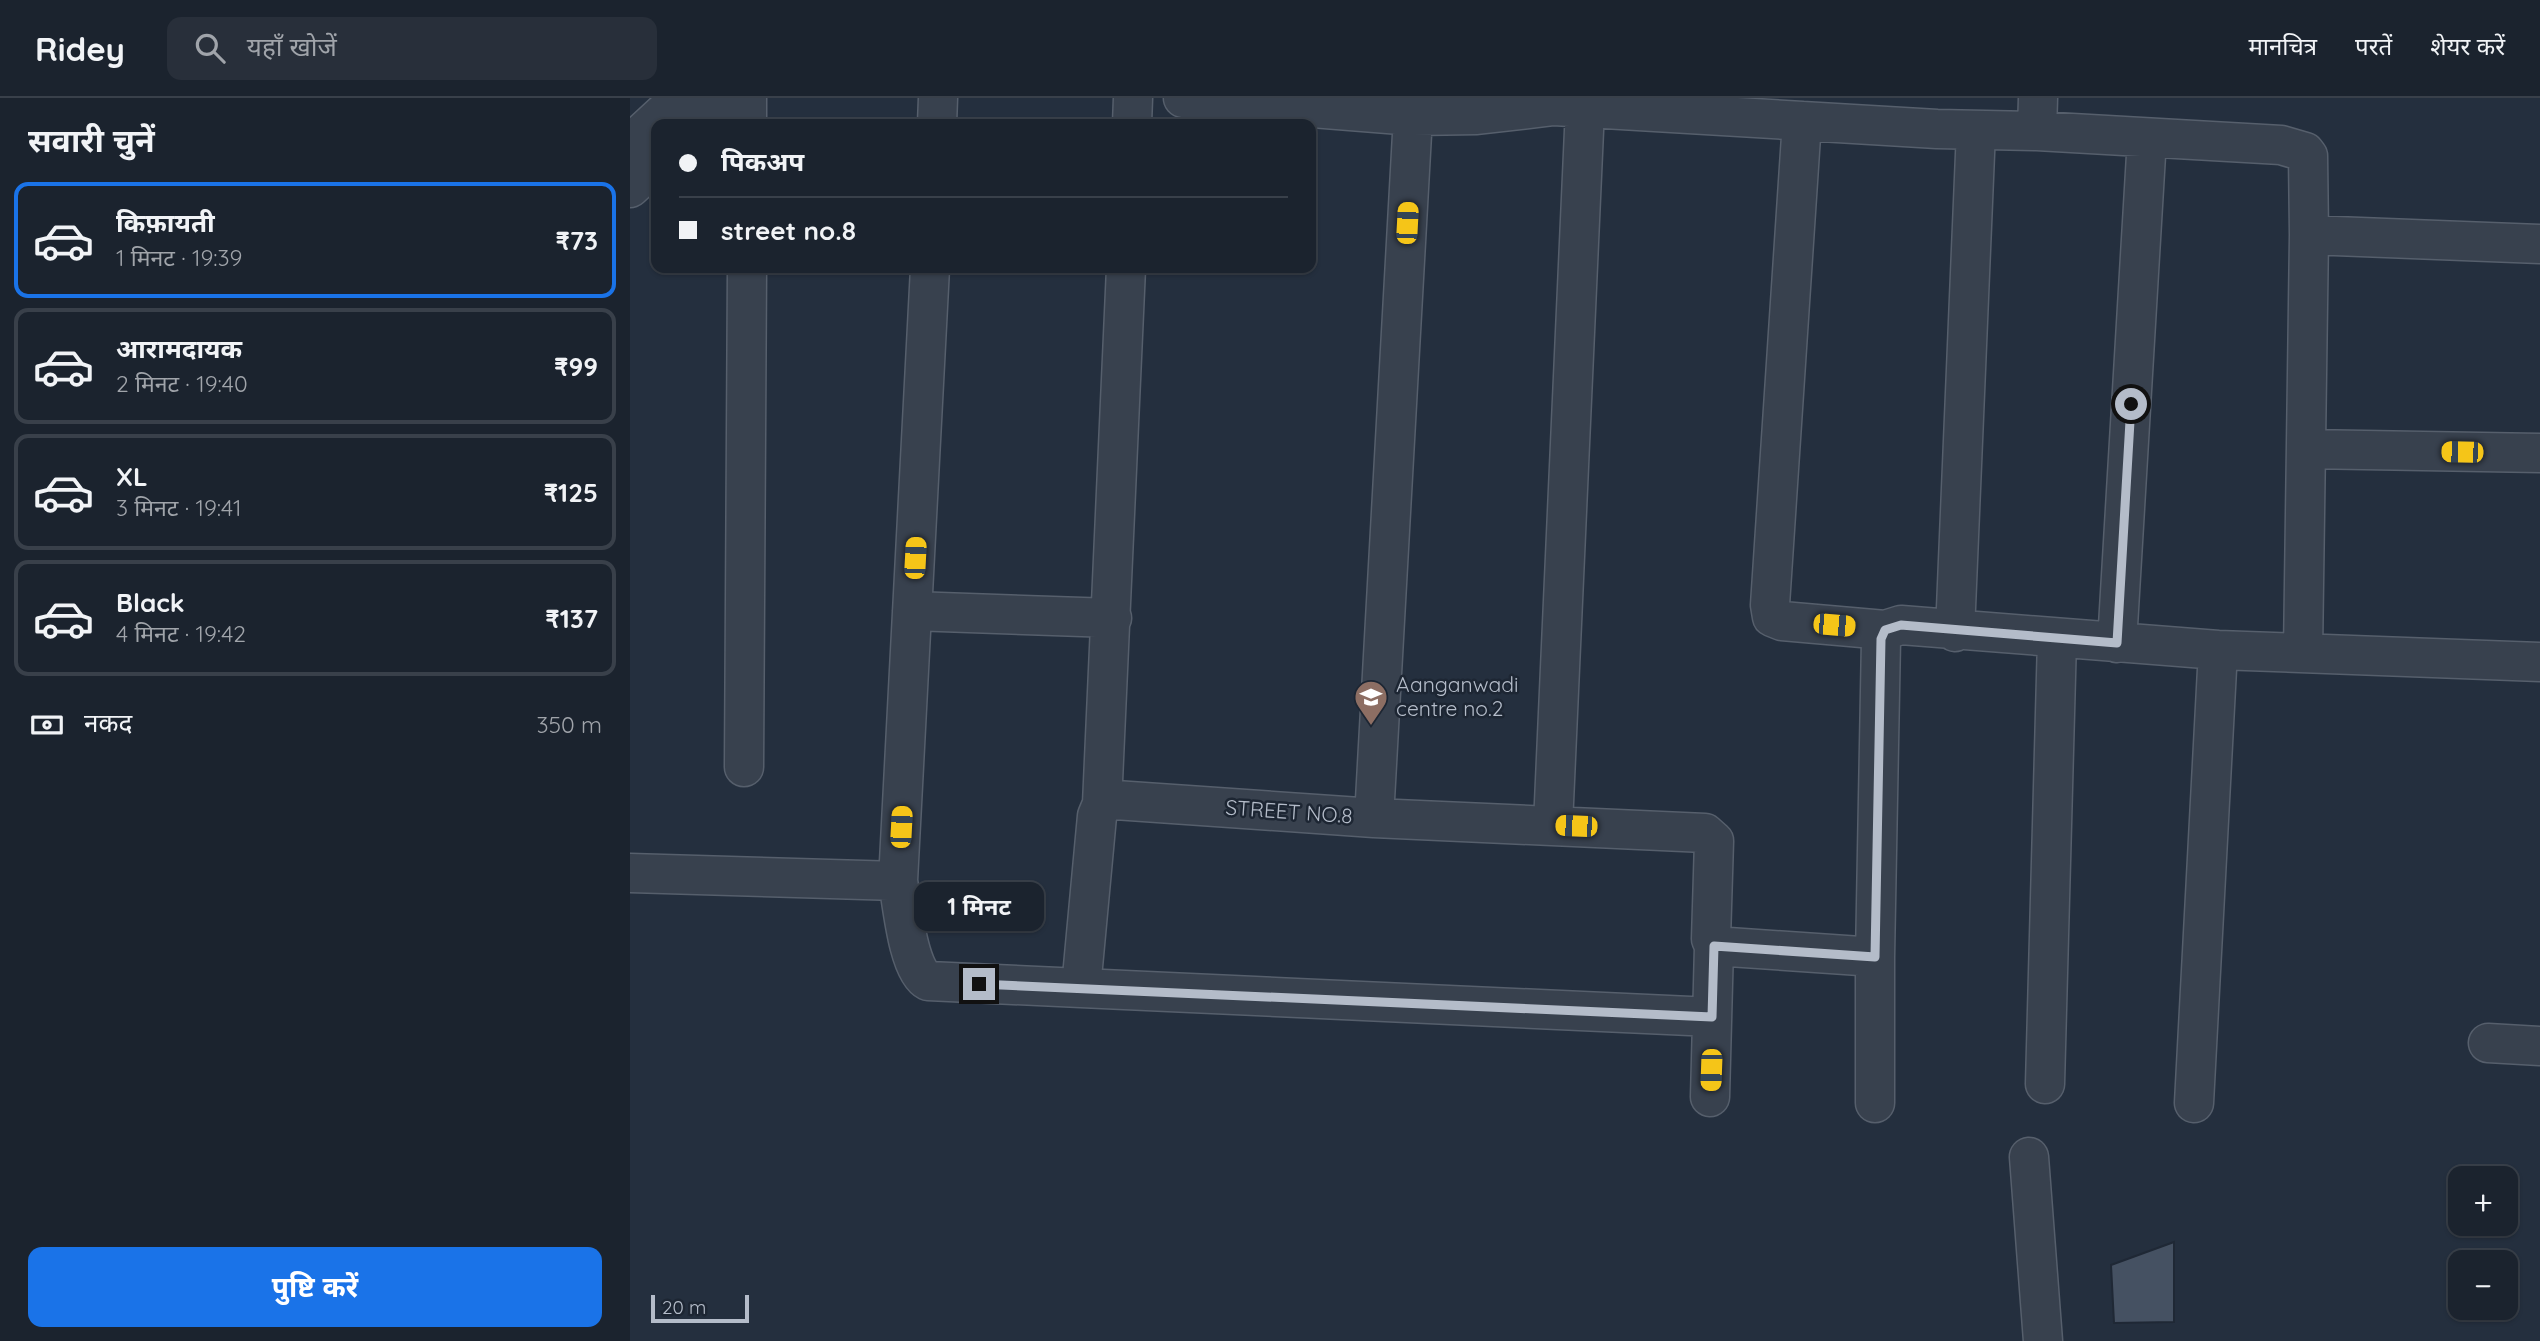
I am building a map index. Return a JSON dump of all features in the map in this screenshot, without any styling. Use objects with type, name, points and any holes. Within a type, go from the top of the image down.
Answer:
[{"type":"street","points":[[657,119],[680,98]]},
{"type":"street","points":[[704,119],[727,98]]},
{"type":"street","points":[[747,98],[747,119]]},
{"type":"street","points":[[937,119],[938,98]]},
{"type":"street","points":[[1132,119],[1133,98]]},
{"type":"street","points":[[1184,98],[1362,104],[1413,116],[1478,115],[1565,104],[1802,121],[1859,111],[1976,130],[2038,115],[2147,138],[2281,145],[2305,152],[2310,161],[2303,653]]},
{"type":"street","points":[[1553,825],[1565,104]]},
{"type":"street","name":"STREET NO.8","points":[[1102,804],[1115,800],[1374,818],[1413,116]]},
{"type":"street","points":[[1802,121],[1770,605],[1772,617],[1783,621],[1885,630],[1901,625],[1955,632],[2218,650],[2540,662]]},
{"type":"street","points":[[630,144],[651,125]]},
{"type":"street","points":[[1955,632],[1976,130]]},
{"type":"street","points":[[2117,643],[2147,138]]},
{"type":"street","points":[[630,188],[651,169]]},
{"type":"street","points":[[2309,235],[2540,244]]},
{"type":"street","points":[[744,767],[747,273]]},
{"type":"street","points":[[930,273],[898,881],[914,963],[920,977],[928,981],[1712,1017]]},
{"type":"street","points":[[1081,988],[1097,816],[1102,804],[1126,273]]},
{"type":"street","points":[[2306,449],[2540,453]]},
{"type":"street","points":[[912,611],[1112,618]]},
{"type":"street","points":[[1875,1102],[1881,639],[1885,630]]},
{"type":"street","points":[[2045,1084],[2057,639]]},
{"type":"street","points":[[2194,1103],[2218,650]]},
{"type":"street","points":[[1374,818],[1705,833],[1714,841],[1710,1097]]},
{"type":"street","points":[[630,873],[898,881]]},
{"type":"street","points":[[1714,946],[1875,957]]},
{"type":"street","points":[[2488,1043],[2540,1046]]},
{"type":"street","points":[[2029,1157],[2043,1341]]},
{"type":"building","points":[[2174,1242],[2174,1322],[2114,1323],[2111,1265]]},
{"type":"place","name":"Aanganwadi centre no.2","points":[[1371,727]]},
{"type":"route","points":[[979,984],[1712,1017],[1714,946],[1875,957],[1881,639],[1885,630],[1901,625],[1955,632],[2117,643],[2131,404]]}]
